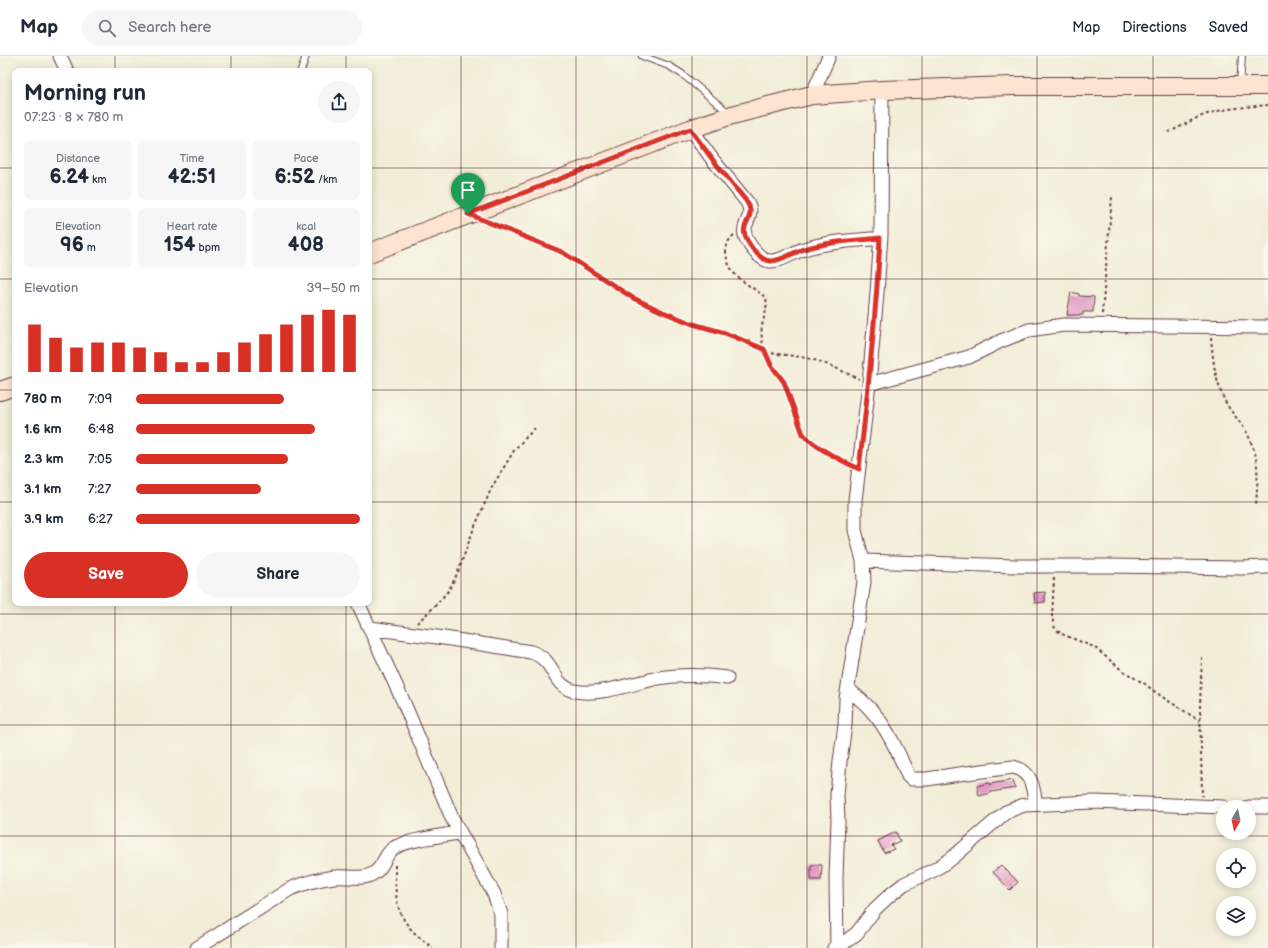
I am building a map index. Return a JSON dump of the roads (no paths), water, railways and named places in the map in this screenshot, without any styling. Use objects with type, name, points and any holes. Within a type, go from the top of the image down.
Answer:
[{"type":"street","points":[[60,56],[66,68]]},
{"type":"street","points":[[812,95],[829,56]]},
{"type":"street","points":[[372,252],[690,129],[732,115],[812,95],[882,90],[1013,86],[1268,86]]},
{"type":"street","points":[[836,948],[837,795],[848,689],[864,582],[863,561],[855,530],[855,500],[878,294],[882,90]]},
{"type":"street","points":[[690,129],[751,208],[750,218],[746,223],[744,234],[748,242],[765,260],[779,260],[787,255],[805,249],[848,241],[880,238]]},
{"type":"street","points":[[869,384],[969,357],[1001,341],[1029,330],[1064,325],[1268,327]]},
{"type":"street","points":[[0,391],[12,387]]},
{"type":"street","points":[[863,561],[970,565],[1268,567]]},
{"type":"street","points":[[359,606],[404,703],[442,797],[494,894],[500,909],[501,948]]},
{"type":"street","points":[[370,628],[536,654],[547,662],[559,683],[566,688],[575,691],[600,691],[676,676],[696,675],[727,678]]},
{"type":"street","points":[[848,689],[871,710],[886,730],[908,776],[911,779],[927,779],[1013,767],[1026,773],[1036,804]]},
{"type":"street","points":[[836,948],[857,933],[875,909],[904,884],[934,870],[951,858],[1006,812],[1024,805],[1094,802],[1216,807]]},
{"type":"street","points":[[1256,807],[1268,807]]},
{"type":"street","points":[[197,948],[290,889],[318,879],[367,876],[376,872],[381,867],[387,856],[394,848],[405,844],[460,833]]},
{"type":"lane","points":[[302,68],[306,56]]},
{"type":"lane","points":[[642,56],[669,66],[682,74],[732,115]]},
{"type":"lane","points":[[1240,86],[1242,56]]}]
